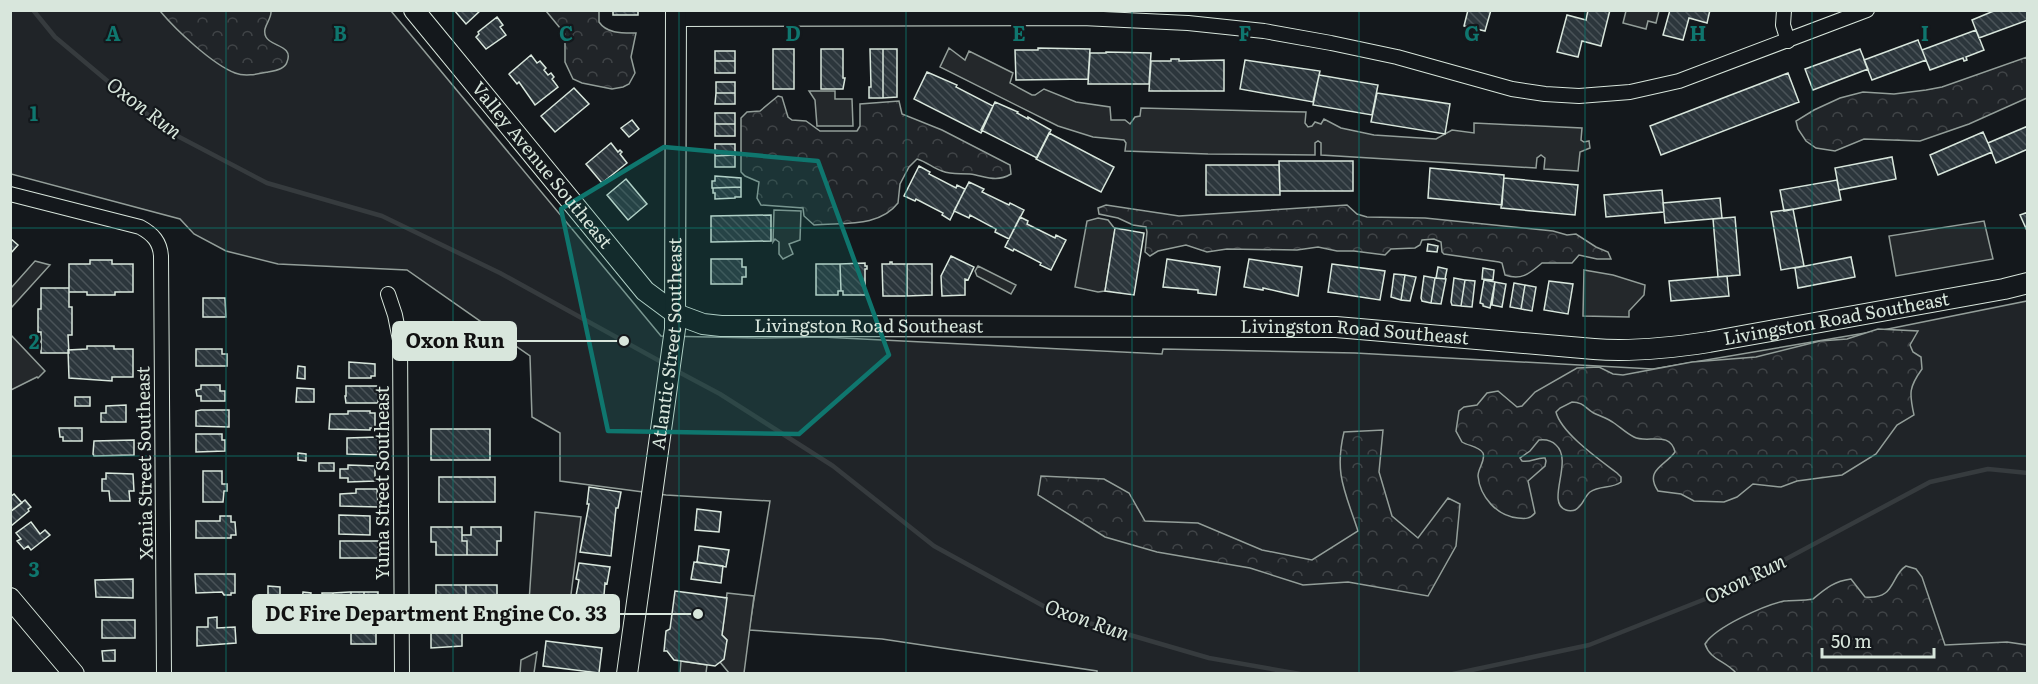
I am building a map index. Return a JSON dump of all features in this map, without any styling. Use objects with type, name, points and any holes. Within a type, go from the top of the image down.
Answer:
[{"type":"street","name":"Valley Avenue Southeast","points":[[414,10],[645,291],[676,314]]},
{"type":"street","points":[[1784,10],[1783,25],[1788,41]]},
{"type":"street","points":[[676,15],[1082,18],[1188,23],[1264,31],[1331,43],[1397,57],[1512,89],[1579,96],[1630,92],[1667,85],[1703,74],[1867,10]]},
{"type":"street","name":"Atlantic Street Southeast","points":[[627,674],[675,334],[676,15]]},
{"type":"street","name":"Xenia Street Southeast","points":[[10,194],[140,227],[152,234],[159,244],[164,674]]},
{"type":"street","name":"Livingston Road Southeast","points":[[676,314],[703,324],[740,326],[1336,327],[1594,349],[1635,350],[1663,349],[1701,343],[2028,284]]},
{"type":"street","name":"Yuma Street Southeast","points":[[388,294],[400,339],[402,674]]},
{"type":"street","points":[[10,598],[74,674]]},
{"type":"highlighted area","points":[[664,147],[818,161],[889,355],[799,434],[608,431],[561,209]]},
{"type":"green space","points":[[10,11],[391,11],[661,336],[822,337],[1162,354],[1163,349],[1355,353],[1653,369],[1883,330],[2027,301],[2027,673],[1097,674],[1097,671],[882,639],[749,630],[770,501],[666,495],[560,481],[560,433],[532,417],[530,356],[407,270],[278,264],[226,251],[194,234],[180,219],[11,174]]},
{"type":"green space","points":[[160,11],[271,11],[266,27],[266,37],[285,49],[288,56],[287,62],[282,68],[274,71],[252,75],[235,73],[205,54]]},
{"type":"green space","points":[[546,11],[599,11],[599,22],[606,29],[636,33],[631,57],[635,73],[629,84],[612,89],[573,79],[565,62],[565,34]]},
{"type":"green space","points":[[2027,57],[2027,98],[1969,124],[1920,141],[1864,139],[1835,151],[1816,148],[1806,141],[1798,129],[1796,121],[1840,98],[1863,92],[1894,94],[1942,87]]},
{"type":"green space","points":[[778,96],[782,97],[788,117],[792,120],[806,121],[820,131],[857,131],[860,126],[860,104],[899,101],[902,114],[942,130],[1010,165],[1011,174],[1006,177],[990,178],[949,173],[917,159],[909,167],[900,184],[898,203],[881,217],[859,222],[814,225],[804,216],[803,208],[761,205],[757,198],[759,182],[741,172],[741,118],[747,112],[760,111]]},
{"type":"green space","points":[[1106,205],[1179,216],[1347,205],[1357,214],[1367,217],[1425,218],[1553,231],[1567,235],[1576,234],[1608,252],[1611,259],[1579,255],[1572,263],[1542,263],[1525,275],[1511,277],[1505,275],[1502,263],[1444,254],[1441,242],[1434,239],[1422,240],[1415,248],[1391,249],[1385,255],[1318,247],[1297,250],[1227,249],[1207,252],[1186,245],[1158,251],[1150,256],[1145,252],[1146,227],[1099,214],[1098,208]]},
{"type":"green space","points":[[1878,329],[1918,331],[1910,345],[1913,352],[1921,357],[1922,369],[1911,390],[1914,415],[1897,425],[1876,454],[1842,475],[1797,481],[1781,487],[1753,484],[1737,497],[1724,502],[1694,501],[1681,494],[1658,491],[1654,484],[1655,473],[1675,452],[1668,441],[1634,437],[1581,404],[1572,402],[1556,412],[1559,420],[1582,446],[1621,477],[1621,482],[1590,492],[1578,508],[1573,511],[1566,510],[1560,506],[1558,499],[1562,471],[1561,452],[1552,442],[1539,440],[1520,458],[1522,461],[1531,461],[1545,458],[1546,461],[1545,466],[1528,481],[1535,513],[1521,518],[1503,514],[1486,498],[1478,476],[1483,453],[1462,442],[1456,431],[1459,411],[1464,407],[1477,405],[1487,393],[1498,391],[1517,407],[1522,406],[1535,392],[1577,368],[1599,367],[1613,374],[1623,375],[1692,362],[1756,357],[1820,341],[1847,339]]},
{"type":"green space","points":[[1383,430],[1379,472],[1392,516],[1418,538],[1448,498],[1460,504],[1456,546],[1428,596],[1348,582],[1303,585],[1250,568],[1157,552],[1105,537],[1038,495],[1041,476],[1104,479],[1129,493],[1145,521],[1198,523],[1262,550],[1312,560],[1358,531],[1342,482],[1340,460],[1344,432]]},
{"type":"green space","points":[[1906,566],[1916,569],[1922,577],[1945,645],[2007,642],[2027,645],[2027,673],[1736,673],[1707,649],[1705,644],[1710,637],[1753,612],[1784,601],[1813,599],[1830,586],[1845,580],[1851,579],[1865,597],[1882,595]]},
{"type":"shaded area","points":[[1626,10],[1659,11],[1656,23],[1648,21],[1646,29],[1623,23]]},
{"type":"shaded area","points":[[949,48],[965,60],[969,51],[1013,73],[1010,83],[1032,95],[1044,89],[1076,102],[1110,107],[1111,120],[1125,120],[1130,124],[1135,117],[1140,116],[1141,108],[1306,112],[1305,123],[1308,127],[1315,122],[1321,124],[1324,119],[1341,128],[1374,135],[1436,139],[1452,130],[1474,133],[1474,123],[1582,128],[1581,140],[1589,141],[1590,148],[1580,152],[1578,171],[1544,169],[1545,158],[1541,155],[1537,158],[1536,168],[1321,155],[1321,143],[1318,141],[1315,143],[1315,155],[1125,151],[1124,140],[1093,137],[1058,126],[940,67]]},
{"type":"shaded area","points":[[809,91],[835,91],[835,99],[852,99],[853,126],[817,126],[815,100]]},
{"type":"shaded area","points":[[774,210],[801,211],[800,240],[789,244],[793,254],[783,259],[779,254],[779,242],[775,239],[773,242]]},
{"type":"shaded area","points":[[1098,218],[1108,220],[1115,229],[1105,291],[1098,292],[1075,287],[1087,221]]},
{"type":"shaded area","points":[[1984,221],[1993,259],[1896,276],[1889,236]]},
{"type":"shaded area","points":[[35,261],[50,265],[11,308],[11,288]]},
{"type":"shaded area","points":[[978,266],[1016,285],[1011,294],[977,276],[975,271]]},
{"type":"shaded area","points":[[1584,270],[1613,275],[1645,285],[1644,295],[1629,311],[1629,317],[1583,316]]},
{"type":"shaded area","points":[[10,334],[45,371],[38,378],[11,390]]},
{"type":"shaded area","points":[[535,512],[581,517],[566,633],[527,628],[528,612],[525,611],[526,602],[529,602]]},
{"type":"shaded area","points":[[727,593],[754,596],[744,673],[729,673],[720,662],[727,640],[722,635]]},
{"type":"shaded area","points":[[537,652],[534,673],[520,673],[521,660]]},
{"type":"shaded area","points":[[681,661],[707,665],[706,673],[680,673]]},
{"type":"building","points":[[454,10],[481,10],[466,24]]},
{"type":"building","points":[[613,10],[638,10],[638,15],[613,15]]},
{"type":"building","points":[[1468,10],[1491,10],[1485,31],[1464,26]]},
{"type":"building","points":[[1588,10],[1610,10],[1601,46],[1582,41],[1578,57],[1557,52],[1567,15],[1586,20]]},
{"type":"building","points":[[1670,10],[1710,10],[1707,23],[1689,18],[1683,40],[1663,35]]},
{"type":"building","points":[[1996,10],[2028,10],[2028,20],[1979,38],[1972,20]]},
{"type":"building","points":[[497,17],[506,35],[486,49],[476,37],[478,32]]},
{"type":"building","points":[[1976,30],[1984,50],[1966,57],[1967,60],[1964,61],[1963,58],[1930,70],[1922,50]]},
{"type":"building","points":[[1918,40],[1926,60],[1872,80],[1864,60]]},
{"type":"building","points":[[1038,48],[1090,49],[1088,79],[1016,80],[1015,50],[1038,50]]},
{"type":"building","points":[[773,49],[794,49],[794,89],[773,89]]},
{"type":"building","points":[[821,49],[843,49],[843,78],[845,78],[843,89],[821,89]]},
{"type":"building","points":[[870,49],[883,49],[883,98],[869,98]]},
{"type":"building","points":[[883,49],[897,49],[897,97],[883,98]]},
{"type":"building","points":[[1860,49],[1868,69],[1813,90],[1805,69]]},
{"type":"building","points":[[715,51],[735,51],[735,61],[715,61]]},
{"type":"building","points":[[1090,53],[1151,53],[1149,84],[1088,84]]},
{"type":"building","points":[[531,55],[537,63],[540,61],[546,68],[544,70],[548,75],[551,73],[558,87],[535,105],[519,82],[517,84],[509,74]]},
{"type":"building","points":[[1171,59],[1179,59],[1179,61],[1224,60],[1224,91],[1149,91],[1151,61],[1171,61]]},
{"type":"building","points":[[1245,60],[1320,71],[1313,102],[1240,89]]},
{"type":"building","points":[[715,61],[735,61],[735,73],[715,73]]},
{"type":"building","points":[[927,72],[957,85],[956,87],[993,106],[981,133],[914,99]]},
{"type":"building","points":[[1788,73],[1799,102],[1661,155],[1650,126]]},
{"type":"building","points":[[1319,75],[1378,85],[1372,115],[1313,105]]},
{"type":"building","points":[[716,82],[735,82],[735,93],[716,93]]},
{"type":"building","points":[[574,88],[589,104],[555,132],[541,116]]},
{"type":"building","points":[[716,93],[735,93],[735,104],[715,104]]},
{"type":"building","points":[[1377,93],[1450,104],[1445,134],[1371,122]]},
{"type":"building","points":[[995,102],[1051,130],[1037,158],[981,130]]},
{"type":"building","points":[[715,113],[735,113],[735,124],[715,124]]},
{"type":"building","points":[[632,120],[639,129],[629,137],[621,128]]},
{"type":"building","points":[[715,124],[735,124],[735,136],[715,136]]},
{"type":"building","points":[[2028,126],[2028,149],[1996,163],[1988,143]]},
{"type":"building","points":[[1983,132],[1992,152],[1938,175],[1930,155]]},
{"type":"building","points":[[1049,133],[1114,167],[1101,192],[1036,159]]},
{"type":"building","points":[[611,143],[618,152],[620,150],[622,152],[620,154],[627,163],[602,183],[586,164]]},
{"type":"building","points":[[715,144],[735,144],[735,155],[715,156]]},
{"type":"building","points":[[735,155],[735,167],[715,167],[715,156]]},
{"type":"building","points":[[1892,157],[1896,179],[1839,190],[1835,168]]},
{"type":"building","points":[[1279,161],[1353,161],[1353,191],[1280,191]]},
{"type":"building","points":[[1206,165],[1279,165],[1280,195],[1206,195]]},
{"type":"building","points":[[919,166],[956,188],[957,185],[965,189],[950,220],[942,215],[943,213],[916,199],[915,201],[904,196]]},
{"type":"building","points":[[1430,168],[1504,175],[1502,205],[1428,198]]},
{"type":"building","points":[[715,176],[741,178],[741,187],[712,188]]},
{"type":"building","points":[[1504,178],[1578,185],[1575,215],[1501,208]]},
{"type":"building","points":[[626,179],[647,204],[628,220],[607,195]]},
{"type":"building","points":[[1837,180],[1841,200],[1784,211],[1780,190]]},
{"type":"building","points":[[969,182],[984,189],[982,192],[1024,210],[1009,239],[970,215],[969,218],[954,211]]},
{"type":"building","points":[[741,187],[741,197],[715,199],[715,193],[713,193],[713,188]]},
{"type":"building","points":[[1662,190],[1664,212],[1606,217],[1604,195]]},
{"type":"building","points":[[1720,198],[1722,218],[1665,223],[1663,203]]},
{"type":"building","points":[[1793,209],[1804,266],[1781,270],[1771,212]]},
{"type":"building","points":[[2028,212],[2028,233],[2020,215]]},
{"type":"building","points":[[771,215],[771,241],[711,242],[711,216]]},
{"type":"building","points":[[1020,217],[1028,221],[1027,224],[1055,238],[1056,235],[1066,240],[1051,270],[1014,249],[1013,251],[1005,247]]},
{"type":"building","points":[[1735,217],[1740,275],[1718,277],[1713,219]]},
{"type":"building","points":[[1115,228],[1144,233],[1134,295],[1105,291]]},
{"type":"building","points":[[10,238],[18,245],[10,254]]},
{"type":"building","points":[[1428,244],[1438,246],[1437,252],[1427,251]]},
{"type":"building","points":[[951,256],[974,267],[968,280],[965,279],[965,295],[942,296],[941,276]]},
{"type":"building","points":[[1851,257],[1855,277],[1798,288],[1795,268]]},
{"type":"building","points":[[711,259],[742,259],[742,267],[746,267],[746,277],[742,277],[742,284],[711,284]]},
{"type":"building","points":[[1167,259],[1220,267],[1216,295],[1198,293],[1198,290],[1163,287]]},
{"type":"building","points":[[1249,259],[1302,267],[1298,296],[1263,288],[1263,290],[1244,287]]},
{"type":"building","points":[[90,260],[112,260],[112,264],[133,264],[133,292],[115,292],[115,295],[87,295],[87,292],[69,292],[69,264],[90,264]]},
{"type":"building","points":[[890,262],[907,264],[907,296],[883,296],[882,264],[890,264]]},
{"type":"building","points":[[865,263],[867,269],[865,269],[865,295],[843,295],[840,264]]},
{"type":"building","points":[[816,264],[840,264],[841,291],[838,291],[838,295],[816,295]]},
{"type":"building","points":[[907,264],[932,264],[932,295],[907,296]]},
{"type":"building","points":[[1332,264],[1385,271],[1380,300],[1328,292]]},
{"type":"building","points":[[1438,267],[1447,269],[1445,279],[1436,278]]},
{"type":"building","points":[[1483,268],[1494,270],[1493,280],[1482,279]]},
{"type":"building","points":[[1394,274],[1405,275],[1401,300],[1391,297]]},
{"type":"building","points":[[1405,275],[1416,277],[1410,301],[1401,300]]},
{"type":"building","points":[[1424,276],[1435,278],[1431,303],[1422,301],[1421,298]]},
{"type":"building","points":[[1727,276],[1729,296],[1671,301],[1669,281]]},
{"type":"building","points":[[1435,278],[1446,279],[1441,304],[1431,303]]},
{"type":"building","points":[[1454,278],[1465,280],[1461,306],[1452,305],[1451,302]]},
{"type":"building","points":[[1465,280],[1475,281],[1472,307],[1461,306]]},
{"type":"building","points":[[1484,280],[1495,282],[1490,308],[1480,303]]},
{"type":"building","points":[[1549,281],[1573,284],[1568,314],[1544,310]]},
{"type":"building","points":[[1495,282],[1506,284],[1502,307],[1492,305]]},
{"type":"building","points":[[1514,283],[1525,285],[1521,309],[1510,307]]},
{"type":"building","points":[[1525,285],[1536,287],[1532,311],[1521,309]]},
{"type":"building","points":[[41,288],[69,288],[72,335],[68,335],[69,353],[41,353],[38,309],[41,309]]},
{"type":"building","points":[[203,298],[225,298],[226,317],[203,317]]},
{"type":"building","points":[[87,346],[133,349],[133,377],[112,377],[112,381],[69,378],[68,350],[87,349]]},
{"type":"building","points":[[196,349],[222,349],[222,354],[227,354],[227,366],[196,366]]},
{"type":"building","points":[[349,362],[375,364],[375,376],[349,378]]},
{"type":"building","points":[[298,366],[305,367],[305,379],[297,378]]},
{"type":"building","points":[[201,385],[220,385],[220,391],[225,391],[225,401],[201,401],[201,396],[197,396],[196,390],[201,389]]},
{"type":"building","points":[[346,386],[378,386],[378,403],[346,403]]},
{"type":"building","points":[[297,388],[314,389],[314,402],[296,402]]},
{"type":"building","points":[[75,397],[90,397],[90,406],[75,406]]},
{"type":"building","points":[[126,405],[126,422],[101,422],[101,413],[106,413],[106,406]]},
{"type":"building","points":[[229,410],[229,427],[196,426],[196,411]]},
{"type":"building","points":[[348,411],[375,413],[375,428],[370,428],[370,430],[329,429],[330,414],[348,414]]},
{"type":"building","points":[[59,428],[82,428],[82,441],[63,441]]},
{"type":"building","points":[[431,429],[490,429],[490,460],[431,460]]},
{"type":"building","points":[[196,434],[222,434],[222,440],[225,440],[225,451],[196,452]]},
{"type":"building","points":[[378,437],[378,455],[347,454],[347,438]]},
{"type":"building","points":[[134,440],[134,455],[94,456],[93,454],[94,441]]},
{"type":"building","points":[[298,453],[306,454],[306,461],[298,460]]},
{"type":"building","points":[[319,463],[334,463],[334,471],[319,471]]},
{"type":"building","points":[[348,465],[375,466],[375,481],[348,482],[348,478],[340,478],[340,469],[348,469]]},
{"type":"building","points":[[203,471],[222,471],[222,484],[227,484],[223,502],[203,502]]},
{"type":"building","points":[[106,473],[133,474],[134,491],[129,491],[130,501],[110,501],[109,491],[102,491],[102,479],[106,479]]},
{"type":"building","points":[[439,477],[495,477],[495,502],[439,502]]},
{"type":"building","points":[[589,487],[621,492],[618,508],[616,508],[611,556],[580,552],[589,504],[587,504]]},
{"type":"building","points":[[356,489],[377,489],[378,507],[340,506],[340,494],[356,493]]},
{"type":"building","points":[[14,494],[22,503],[10,512],[10,497]]},
{"type":"building","points":[[25,500],[31,507],[29,511],[11,526],[10,512]]},
{"type":"building","points":[[697,509],[721,512],[719,532],[695,530]]},
{"type":"building","points":[[339,515],[370,516],[370,535],[339,534]]},
{"type":"building","points":[[220,516],[231,516],[231,522],[235,522],[236,535],[231,535],[231,538],[196,538],[196,521],[220,521]]},
{"type":"building","points":[[31,522],[40,534],[45,530],[50,535],[31,550],[28,546],[24,549],[17,541],[21,539],[16,533]]},
{"type":"building","points":[[431,527],[462,527],[462,541],[467,541],[467,555],[436,555],[436,542],[431,542]]},
{"type":"building","points":[[471,527],[501,527],[501,541],[497,541],[497,555],[467,555],[467,541],[462,541],[462,535],[471,535]]},
{"type":"building","points":[[340,541],[378,541],[378,558],[340,558]]},
{"type":"building","points":[[699,546],[729,550],[726,567],[697,562]]},
{"type":"building","points":[[694,562],[723,566],[721,583],[691,579]]},
{"type":"building","points":[[579,563],[610,567],[607,584],[605,583],[601,631],[570,627],[579,580],[576,579]]},
{"type":"building","points":[[195,574],[235,574],[235,593],[224,595],[222,592],[196,593]]},
{"type":"building","points":[[133,579],[133,598],[96,597],[95,580]]},
{"type":"building","points":[[436,585],[466,585],[466,600],[462,600],[462,614],[432,614],[432,599],[436,599]]},
{"type":"building","points":[[466,585],[497,585],[497,599],[502,599],[502,614],[471,614],[471,605],[462,605],[462,600],[466,600]]},
{"type":"building","points":[[268,586],[280,587],[280,598],[268,597]]},
{"type":"building","points":[[675,591],[727,598],[722,635],[727,640],[724,659],[715,666],[674,660],[667,651],[664,651],[666,631],[670,629]]},
{"type":"building","points":[[303,592],[311,593],[310,603],[302,603]]},
{"type":"building","points":[[351,592],[351,610],[333,610],[333,593]]},
{"type":"building","points":[[351,592],[364,592],[364,609],[351,609]]},
{"type":"building","points":[[364,592],[378,592],[378,609],[364,610]]},
{"type":"building","points":[[322,593],[333,593],[333,610],[322,610]]},
{"type":"building","points":[[217,617],[217,628],[235,627],[236,643],[197,646],[197,627],[208,627],[208,618]]},
{"type":"building","points":[[102,620],[135,620],[135,638],[102,638]]},
{"type":"building","points":[[431,630],[462,631],[462,646],[431,648]]},
{"type":"building","points":[[351,632],[376,632],[376,644],[351,644]]},
{"type":"building","points":[[546,641],[602,648],[599,673],[543,666]]},
{"type":"building","points":[[115,650],[115,661],[103,661],[102,651]]},
{"type":"waterway","name":"Oxon Run","points":[[33,10],[55,37],[166,130],[267,183],[382,216],[500,273],[665,364]]},
{"type":"waterway","name":"Oxon Run","points":[[675,370],[720,394],[833,466],[934,546],[1058,614],[1209,658],[1300,674]]},
{"type":"waterway","name":"Oxon Run","points":[[1453,674],[1589,645],[1728,590],[1930,482],[1988,469],[2028,473]]},
{"type":"place","name":"Oxon Run","points":[[624,341]]},
{"type":"place","name":"DC Fire Department Engine Co. 33","points":[[698,614]]}]
